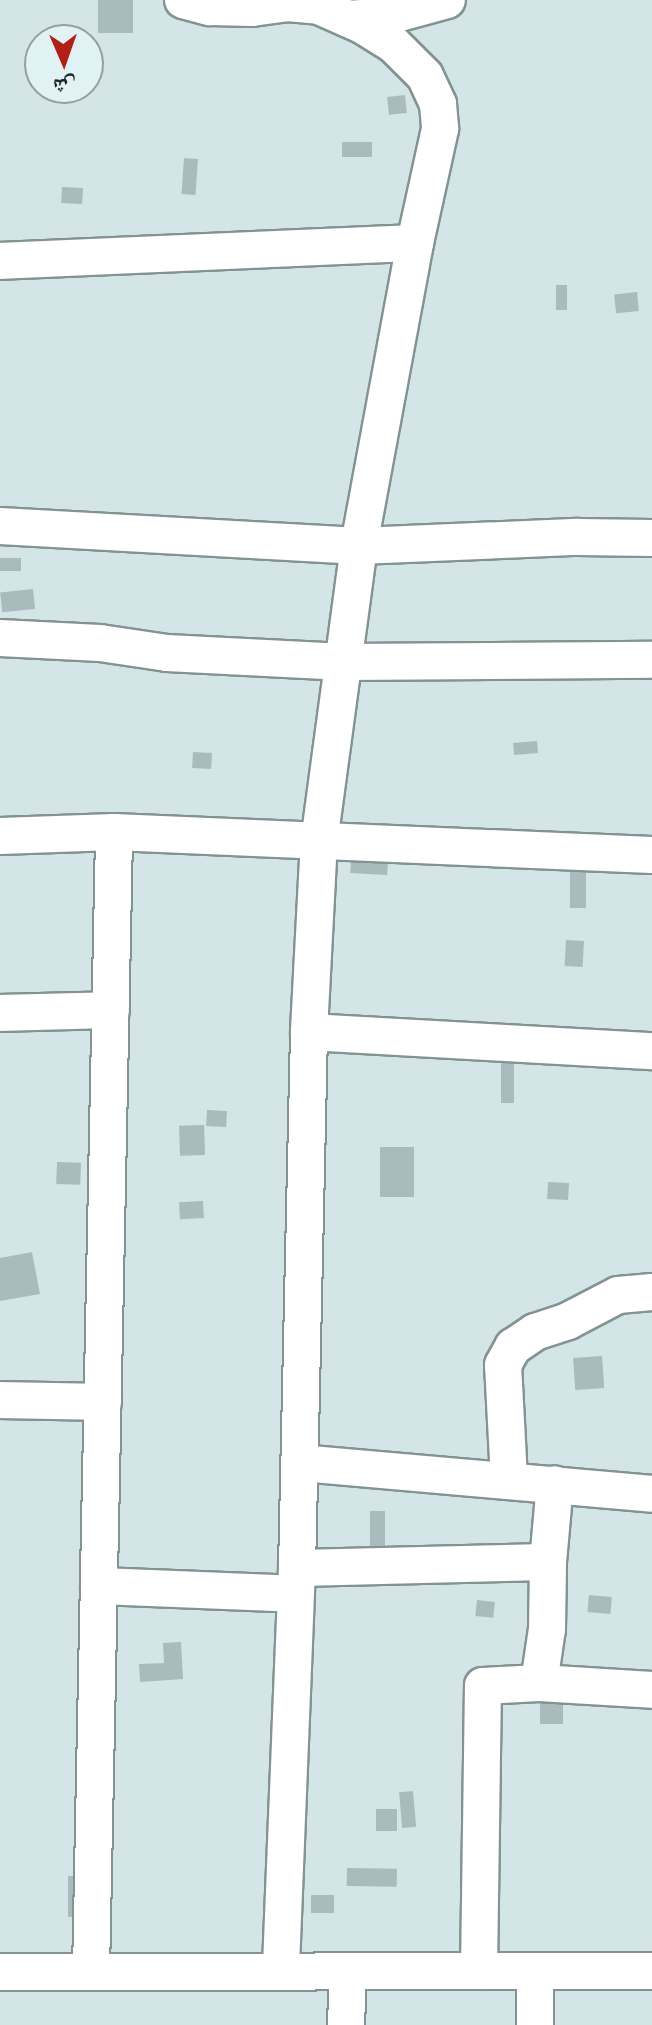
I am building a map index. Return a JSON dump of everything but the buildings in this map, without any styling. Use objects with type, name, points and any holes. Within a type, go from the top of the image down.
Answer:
[{"type":"street","points":[[183,0],[210,7],[252,8],[287,3],[319,6],[349,19],[393,44],[425,76],[438,104],[440,129],[415,243],[359,546],[319,840],[309,1032],[300,1463],[281,1971]]},
{"type":"street","points":[[349,19],[389,16],[447,0]]},
{"type":"street","points":[[0,261],[415,243]]},
{"type":"street","points":[[0,526],[359,546],[652,538]]},
{"type":"street","points":[[0,638],[100,643],[181,654],[345,662],[652,660]]},
{"type":"street","points":[[91,1972],[114,832]]},
{"type":"street","points":[[0,836],[114,832],[652,855]]},
{"type":"street","points":[[0,1013],[111,1010]]},
{"type":"street","points":[[309,1032],[652,1051]]},
{"type":"street","points":[[509,1479],[502,1378],[503,1365],[513,1347],[535,1332],[568,1321],[618,1295],[652,1292]]},
{"type":"street","points":[[0,1400],[103,1402]]},
{"type":"street","points":[[300,1463],[652,1494]]},
{"type":"street","points":[[539,1683],[547,1629],[548,1562],[555,1484]]},
{"type":"street","points":[[99,1586],[296,1581],[548,1562]]},
{"type":"street","points":[[479,1971],[481,1690],[488,1683],[539,1683],[652,1690]]},
{"type":"street","points":[[346,2025],[348,1971]]},
{"type":"street","points":[[535,1971],[535,2025]]},
{"type":"street","points":[[0,1972],[652,1971]]}]
